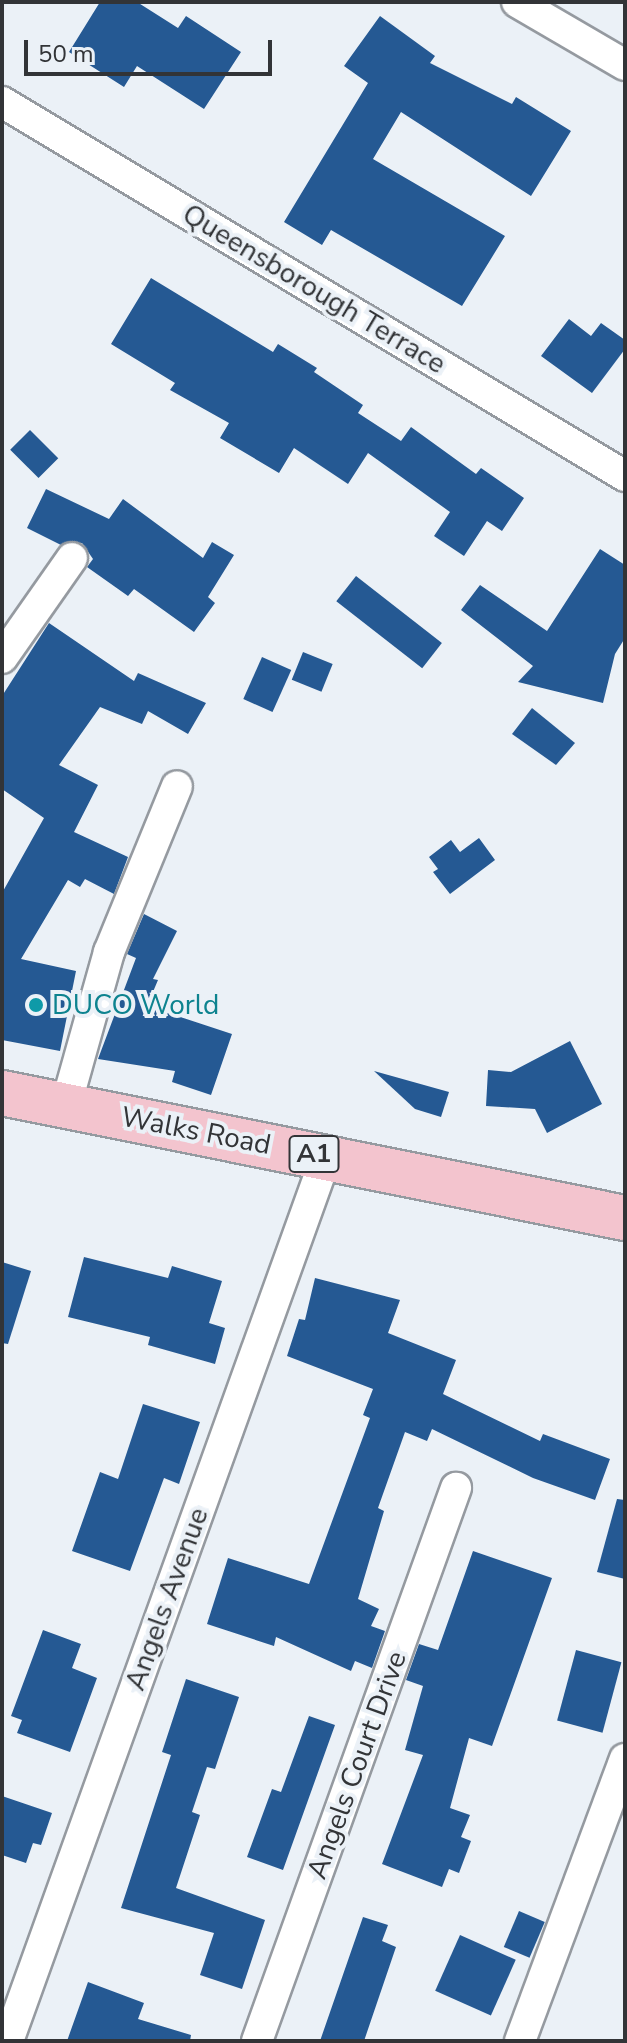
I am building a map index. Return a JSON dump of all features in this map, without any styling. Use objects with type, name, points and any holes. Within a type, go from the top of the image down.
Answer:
[{"type":"main road","name":"Walks Road","points":[[2,1093],[625,1218]]},
{"type":"street","points":[[517,2],[625,65]]},
{"type":"street","name":"Queensborough Terrace","points":[[2,102],[625,476]]},
{"type":"street","points":[[2,658],[72,558]]},
{"type":"street","points":[[66,1105],[109,952],[177,786]]},
{"type":"street","name":"Angels Avenue","points":[[8,2041],[326,1157]]},
{"type":"street","name":"Angels Court Drive","points":[[257,2041],[456,1488]]},
{"type":"street","points":[[520,2041],[625,1759]]},
{"type":"building","points":[[100,2],[137,2],[178,28],[186,16],[241,52],[204,109],[137,66],[124,87],[69,52]]},
{"type":"building","points":[[380,16],[435,56],[430,63],[512,104],[516,97],[571,131],[531,196],[401,112],[373,159],[505,236],[462,306],[331,230],[322,245],[284,222],[368,83],[344,66]]},
{"type":"building","points":[[151,278],[273,352],[278,344],[317,368],[314,372],[363,405],[358,413],[401,441],[411,427],[476,474],[481,468],[524,498],[502,531],[487,521],[464,556],[434,536],[450,512],[368,453],[348,484],[294,448],[279,473],[220,438],[229,423],[170,390],[175,383],[111,344]]},
{"type":"building","points":[[569,319],[591,336],[601,323],[625,340],[625,349],[592,393],[541,356]]},
{"type":"building","points":[[30,430],[58,458],[38,478],[10,450]]},
{"type":"building","points":[[46,489],[109,519],[123,499],[203,558],[212,542],[234,555],[208,597],[215,603],[194,632],[134,589],[128,596],[87,567],[93,559],[82,543],[61,545],[27,528]]},
{"type":"building","points":[[600,549],[625,565],[625,638],[615,654],[603,703],[518,682],[533,666],[461,610],[480,585],[547,631]]},
{"type":"building","points":[[356,576],[442,643],[422,668],[336,601]]},
{"type":"building","points":[[49,623],[134,681],[138,673],[206,703],[188,734],[148,711],[142,724],[100,707],[59,765],[98,785],[74,832],[128,857],[114,894],[85,879],[80,887],[68,880],[21,959],[76,971],[60,1051],[2,1040],[2,893],[44,818],[2,789],[2,696]]},
{"type":"building","points":[[303,652],[333,664],[321,692],[292,680]]},
{"type":"building","points":[[262,657],[291,670],[273,712],[243,699]]},
{"type":"building","points":[[532,708],[575,743],[556,765],[512,734]]},
{"type":"building","points":[[479,838],[495,860],[450,894],[433,872],[438,869],[429,857],[451,840],[460,852]]},
{"type":"building","points":[[144,914],[177,931],[153,979],[158,980],[147,1006],[232,1034],[211,1095],[172,1082],[175,1071],[98,1059],[136,958],[127,954]]},
{"type":"building","points":[[570,1041],[602,1104],[547,1133],[535,1109],[486,1106],[488,1070],[511,1072]]},
{"type":"building","points":[[374,1071],[449,1092],[441,1117],[415,1109]]},
{"type":"building","points":[[84,1257],[168,1278],[172,1266],[222,1281],[209,1323],[225,1328],[215,1364],[148,1345],[150,1337],[68,1317]]},
{"type":"building","points":[[2,1262],[31,1271],[8,1344],[2,1343]]},
{"type":"building","points":[[315,1278],[400,1300],[388,1333],[456,1360],[443,1394],[540,1441],[543,1434],[610,1459],[595,1500],[533,1478],[432,1429],[427,1441],[405,1432],[378,1508],[384,1511],[358,1599],[379,1609],[371,1626],[385,1631],[372,1668],[355,1661],[351,1671],[276,1637],[274,1646],[207,1624],[228,1558],[309,1584],[370,1418],[363,1415],[373,1389],[287,1356],[299,1319],[305,1320]]},
{"type":"building","points":[[143,1404],[200,1422],[179,1484],[164,1478],[130,1571],[72,1551],[100,1472],[118,1479]]},
{"type":"building","points":[[617,1499],[625,1500],[625,1579],[597,1572]]},
{"type":"building","points":[[473,1551],[552,1578],[492,1746],[469,1738],[450,1808],[470,1815],[461,1837],[471,1841],[459,1873],[449,1869],[442,1887],[382,1864],[423,1755],[405,1750],[423,1686],[406,1680],[419,1644],[438,1650]]},
{"type":"building","points":[[43,1630],[81,1644],[72,1668],[97,1678],[70,1752],[17,1733],[22,1720],[11,1716]]},
{"type":"building","points":[[576,1650],[621,1662],[603,1733],[557,1721]]},
{"type":"building","points":[[186,1679],[239,1697],[215,1769],[207,1767],[192,1812],[200,1815],[176,1888],[265,1920],[242,1989],[200,1975],[214,1933],[121,1908],[171,1755],[162,1752]]},
{"type":"building","points":[[309,1716],[335,1725],[283,1870],[247,1857],[272,1789],[281,1792]]},
{"type":"building","points":[[2,1796],[52,1813],[41,1845],[33,1843],[26,1863],[2,1855]]},
{"type":"building","points":[[519,1911],[545,1922],[530,1958],[504,1947]]},
{"type":"building","points":[[363,1917],[388,1925],[382,1941],[396,1947],[364,2041],[320,2041]]},
{"type":"building","points":[[460,1935],[516,1960],[491,2016],[435,1991]]},
{"type":"building","points":[[88,1982],[144,2003],[138,2019],[191,2035],[190,2041],[67,2041]]},
{"type":"place","name":"DUCO World","points":[[36,1005]]}]
